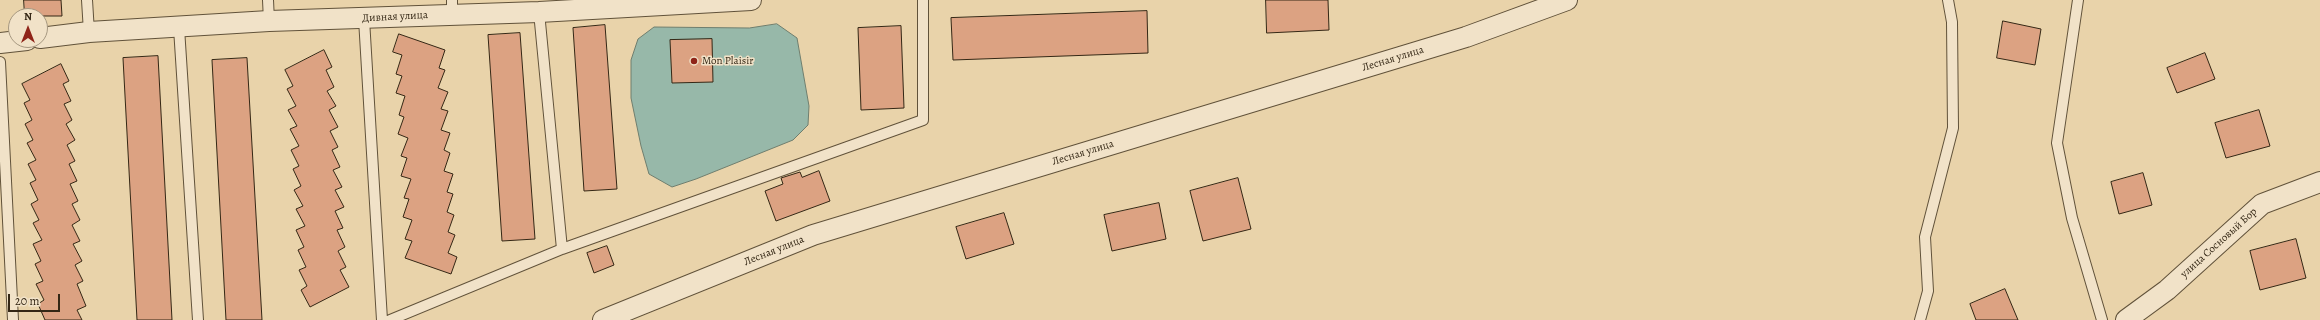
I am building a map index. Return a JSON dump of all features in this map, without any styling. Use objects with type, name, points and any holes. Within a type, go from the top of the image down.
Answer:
[{"type":"street","name":"Дивная улица","points":[[48,37],[89,32],[180,28],[269,21],[364,19],[452,7],[538,12],[636,3],[751,0]]},
{"type":"street","name":"Лесная улица","points":[[603,320],[813,234],[1466,37],[1567,0]]},
{"type":"street","name":"улица Сосновый Бор","points":[[2126,320],[2167,290],[2262,204],[2320,182]]},
{"type":"lane","points":[[87,0],[89,32]]},
{"type":"lane","points":[[268,0],[269,21]]},
{"type":"lane","points":[[390,320],[562,249],[923,120],[923,0]]},
{"type":"lane","points":[[1920,320],[1928,291],[1925,237],[1953,128],[1952,22],[1948,0]]},
{"type":"lane","points":[[2078,0],[2057,143],[2072,218],[2102,320]]},
{"type":"lane","points":[[538,12],[562,249]]},
{"type":"lane","points":[[364,19],[382,320]]},
{"type":"lane","points":[[180,28],[198,320]]},
{"type":"lane","points":[[0,62],[13,320]]},
{"type":"shaded area","points":[[777,24],[797,38],[809,106],[808,125],[793,140],[696,179],[672,187],[649,174],[641,146],[631,98],[631,60],[638,39],[654,27],[749,28]]},
{"type":"building","points":[[24,0],[61,0],[62,16],[48,16],[48,8],[24,8]]},
{"type":"building","points":[[1266,0],[1328,0],[1329,30],[1267,33]]},
{"type":"building","points":[[1147,11],[1148,53],[953,60],[951,18]]},
{"type":"building","points":[[2003,21],[2041,29],[2035,65],[1997,58]]},
{"type":"building","points":[[605,25],[617,189],[584,191],[573,28]]},
{"type":"building","points":[[901,26],[904,108],[861,110],[858,28]]},
{"type":"building","points":[[520,33],[535,239],[502,241],[488,35]]},
{"type":"building","points":[[399,34],[445,50],[439,68],[445,70],[438,88],[448,92],[441,109],[448,111],[441,130],[450,133],[444,150],[450,153],[444,171],[453,174],[447,192],[453,194],[447,212],[454,215],[448,232],[455,235],[448,253],[457,257],[451,274],[405,258],[412,241],[405,239],[412,220],[403,217],[409,199],[404,198],[411,179],[401,176],[407,158],[401,156],[408,138],[398,134],[404,117],[399,115],[405,96],[396,93],[402,76],[396,74],[402,55],[393,52]]},
{"type":"building","points":[[712,39],[713,82],[672,83],[670,40]]},
{"type":"building","points":[[324,50],[332,67],[326,70],[334,87],[327,91],[336,106],[329,110],[338,127],[330,131],[338,147],[332,150],[340,167],[333,170],[342,187],[335,190],[344,207],[335,211],[343,228],[337,230],[345,247],[338,251],[346,267],[340,270],[349,287],[310,307],[301,290],[307,286],[299,270],[306,267],[298,250],[304,247],[296,230],[305,226],[296,209],[303,206],[294,190],[301,186],[293,169],[299,166],[291,150],[299,146],[290,129],[297,126],[288,110],[296,106],[287,89],[293,86],[285,70]]},
{"type":"building","points":[[2205,53],[2215,79],[2177,93],[2167,68]]},
{"type":"building","points":[[158,56],[172,320],[137,320],[123,58]]},
{"type":"building","points":[[247,58],[262,320],[226,320],[212,60]]},
{"type":"building","points":[[61,64],[69,81],[63,84],[71,101],[64,104],[72,120],[66,124],[75,140],[67,145],[75,161],[69,164],[77,181],[70,184],[78,201],[72,204],[80,220],[72,225],[80,241],[73,244],[82,261],[75,265],[83,281],[77,284],[86,306],[77,310],[82,320],[45,320],[38,304],[44,300],[36,284],[43,281],[35,264],[41,261],[33,244],[42,240],[33,223],[39,220],[31,204],[38,200],[30,183],[36,180],[28,164],[36,160],[27,143],[33,140],[25,124],[32,120],[24,103],[30,100],[22,84]]},
{"type":"building","points":[[2259,110],[2270,146],[2226,158],[2215,123]]},
{"type":"building","points":[[819,171],[830,201],[776,221],[765,191],[783,184],[781,178],[800,172],[802,177]]},
{"type":"building","points":[[2143,173],[2152,205],[2119,214],[2111,182]]},
{"type":"building","points":[[1238,178],[1251,229],[1203,241],[1190,191]]},
{"type":"building","points":[[1159,203],[1166,239],[1112,251],[1104,215]]},
{"type":"building","points":[[1004,213],[1014,244],[966,259],[956,227]]},
{"type":"building","points":[[2296,239],[2306,278],[2260,290],[2250,251]]},
{"type":"building","points":[[607,246],[614,265],[594,273],[587,253]]},
{"type":"building","points":[[2005,289],[2018,320],[1976,320],[1970,304]]},
{"type":"place","name":"Mon Plaisir","points":[[694,61]]}]
